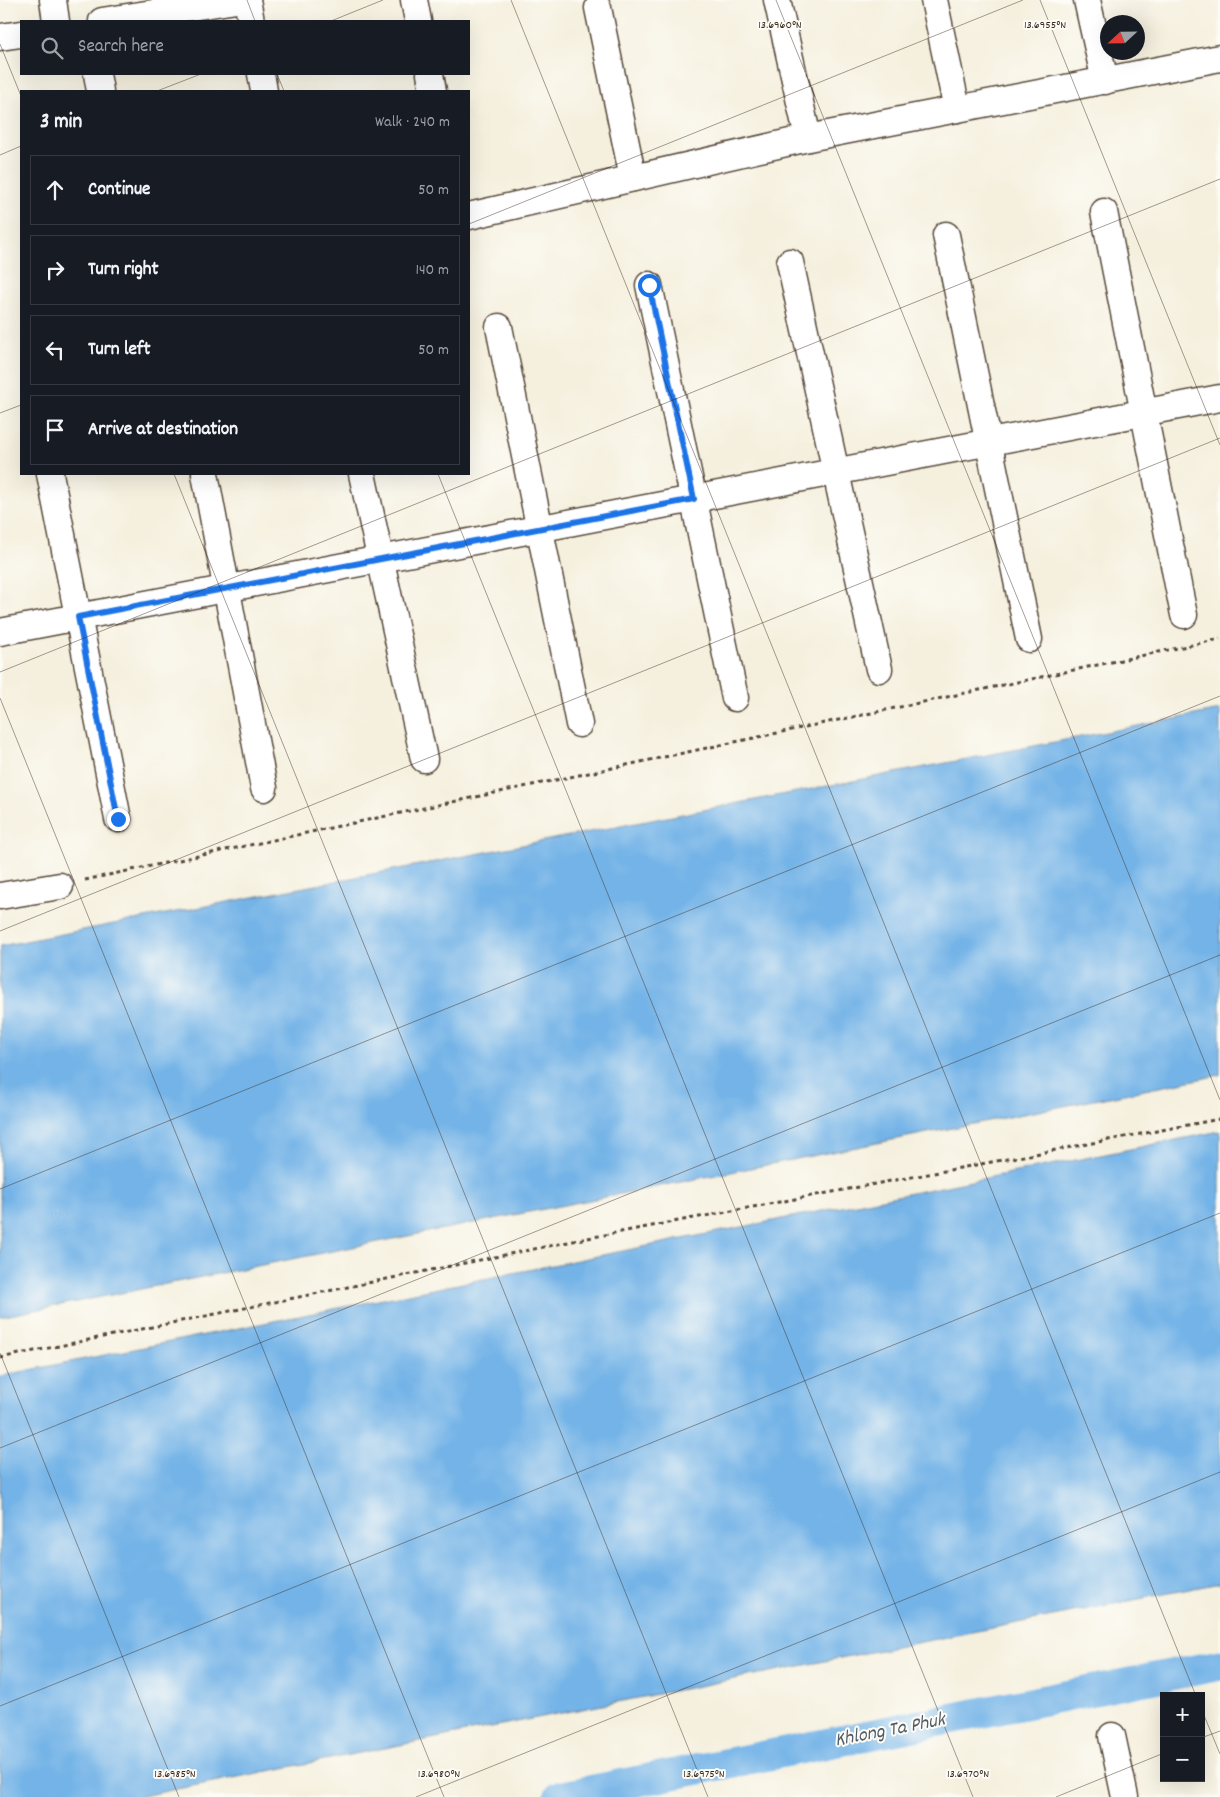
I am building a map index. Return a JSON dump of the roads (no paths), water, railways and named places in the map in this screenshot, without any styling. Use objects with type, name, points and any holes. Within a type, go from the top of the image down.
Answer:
[{"type":"street","points":[[53,0],[56,20]]},
{"type":"street","points":[[108,20],[209,2],[236,0]]},
{"type":"street","points":[[248,0],[251,20]]},
{"type":"street","points":[[414,0],[418,20]]},
{"type":"street","points":[[777,0],[808,138]]},
{"type":"street","points":[[934,0],[957,109]]},
{"type":"street","points":[[1087,0],[1105,81]]},
{"type":"street","points":[[598,8],[633,178]]},
{"type":"street","points":[[0,37],[20,34]]},
{"type":"street","points":[[470,216],[808,138],[1220,58]]},
{"type":"street","points":[[97,75],[100,90]]},
{"type":"street","points":[[261,75],[264,90]]},
{"type":"street","points":[[430,75],[433,90]]},
{"type":"street","points":[[1104,212],[1184,615]]},
{"type":"street","points":[[946,235],[1029,639]]},
{"type":"street","points":[[790,262],[879,669]]},
{"type":"street","points":[[649,285],[735,698]]},
{"type":"street","points":[[499,327],[579,724]]},
{"type":"street","points":[[0,632],[1220,398]]},
{"type":"street","points":[[50,475],[118,819]]},
{"type":"street","points":[[205,475],[264,788]]},
{"type":"street","points":[[362,475],[424,759]]},
{"type":"street","points":[[0,896],[60,886]]},
{"type":"street","points":[[1112,1736],[1125,1797]]},
{"type":"water","points":[[1220,710],[1220,1075],[0,1317],[0,946]]},
{"type":"water","points":[[1220,1131],[1220,1583],[137,1797],[0,1797],[0,1376]]},
{"type":"waterway","name":"Khlong Ta Phuk","points":[[559,1797],[1220,1665]]}]
